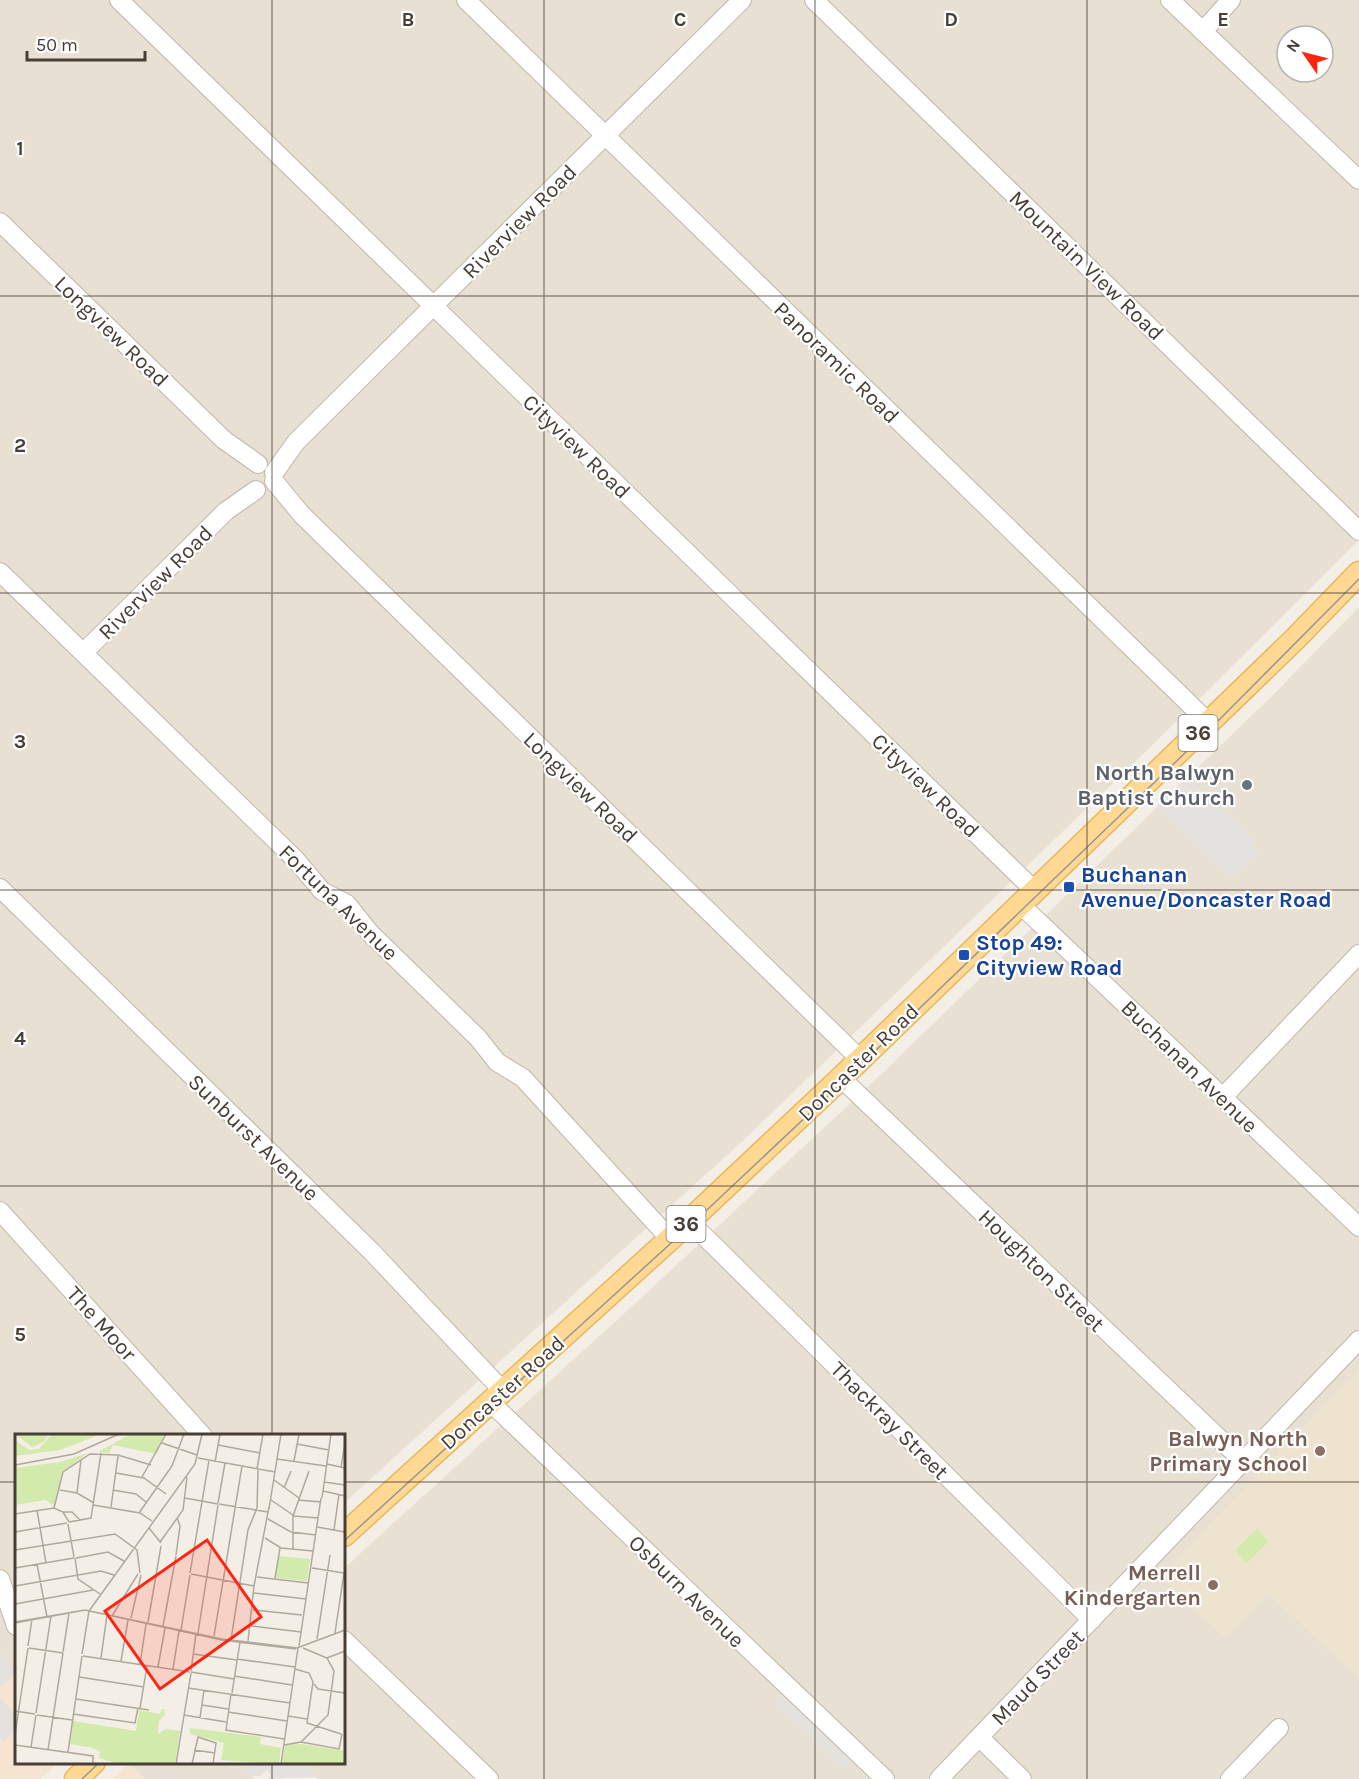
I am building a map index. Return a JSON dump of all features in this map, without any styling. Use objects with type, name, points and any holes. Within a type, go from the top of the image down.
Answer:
[{"type":"main road","name":"Doncaster Road","points":[[345,1534],[670,1239],[861,1060],[1209,723],[1359,573]]},
{"type":"main road","points":[[76,1779],[92,1764]]},
{"type":"street","name":"Cityview Road","points":[[119,0],[434,306],[1028,898]]},
{"type":"street","name":"Panoramic Road","points":[[466,0],[1209,723]]},
{"type":"street","name":"Riverview Road","points":[[83,653],[742,0]]},
{"type":"street","name":"Mountain View Road","points":[[814,0],[1359,531]]},
{"type":"street","points":[[1170,0],[1359,180]]},
{"type":"street","points":[[1203,31],[1231,0]]},
{"type":"street","name":"Longview Road","points":[[0,222],[861,1060]]},
{"type":"street","name":"Fortuna Avenue","points":[[0,572],[296,860],[322,891],[347,904],[370,933],[478,1038],[497,1062],[523,1078],[670,1239]]},
{"type":"street","name":"Sunburst Avenue","points":[[0,888],[441,1322],[497,1396]]},
{"type":"street","name":"Buchanan Avenue","points":[[1028,898],[1223,1097],[1359,1227]]},
{"type":"street","points":[[1223,1097],[1359,954]]},
{"type":"street","name":"Houghton Street","points":[[841,1078],[1243,1461]]},
{"type":"street","name":"The Moor","points":[[0,1211],[201,1434]]},
{"type":"street","name":"Thackray Street","points":[[689,1221],[1092,1620]]},
{"type":"street","name":"Maud Street","points":[[939,1779],[1359,1340]]},
{"type":"street","name":"Osburn Avenue","points":[[497,1396],[885,1779]]},
{"type":"street","points":[[0,1579],[15,1623]]},
{"type":"street","points":[[345,1641],[489,1779]]},
{"type":"street","points":[[1230,1779],[1279,1728]]},
{"type":"street","points":[[979,1737],[1022,1779]]},
{"type":"shaded area","points":[[0,0],[1359,0],[1359,540],[1178,720],[748,1136],[345,1502],[345,1434],[15,1434],[15,1764],[57,1764],[40,1779],[0,1779]]},
{"type":"shaded area","points":[[1359,607],[1359,1779],[316,1779],[317,1777],[303,1764],[345,1764],[345,1567],[640,1299],[873,1082],[1272,696]]},
{"type":"shaded area","points":[[1184,780],[1194,782],[1254,839],[1250,843],[1259,852],[1232,879],[1157,806]]},
{"type":"shaded area","name":"Balwyn North Primary School","points":[[1359,1369],[1359,1678],[1268,1594],[1225,1638],[1159,1577]]},
{"type":"shaded area","points":[[0,1652],[15,1673],[0,1688]]},
{"type":"shaded area","points":[[15,1674],[15,1764],[57,1764],[40,1779],[0,1779],[0,1688]]},
{"type":"shaded area","points":[[784,1694],[853,1761],[844,1769],[775,1703]]},
{"type":"shaded area","points":[[0,1697],[15,1714],[15,1731],[3,1742],[0,1738]]},
{"type":"shaded area","points":[[129,1764],[238,1764],[255,1779],[144,1779]]},
{"type":"shaded area","points":[[129,1764],[144,1779],[112,1779]]},
{"type":"shaded area","points":[[238,1764],[303,1764],[317,1777],[267,1779],[271,1775],[267,1770],[260,1776],[251,1776]]},
{"type":"green space","points":[[1257,1529],[1269,1541],[1247,1563],[1235,1550]]},
{"type":"tram line","points":[[345,1540],[692,1224],[844,1081],[1212,727],[1359,579]]},
{"type":"tram line","points":[[82,1779],[98,1764]]},
{"type":"place","name":"North Balwyn Baptist Church","points":[[1247,785]]},
{"type":"place","name":"Buchanan Avenue/Doncaster Road","points":[[1069,887]]},
{"type":"place","name":"Stop 49: Cityview Road","points":[[964,955]]},
{"type":"place","name":"Balwyn North Primary School","points":[[1320,1451]]},
{"type":"place","name":"Merrell Kindergarten","points":[[1213,1585]]}]
